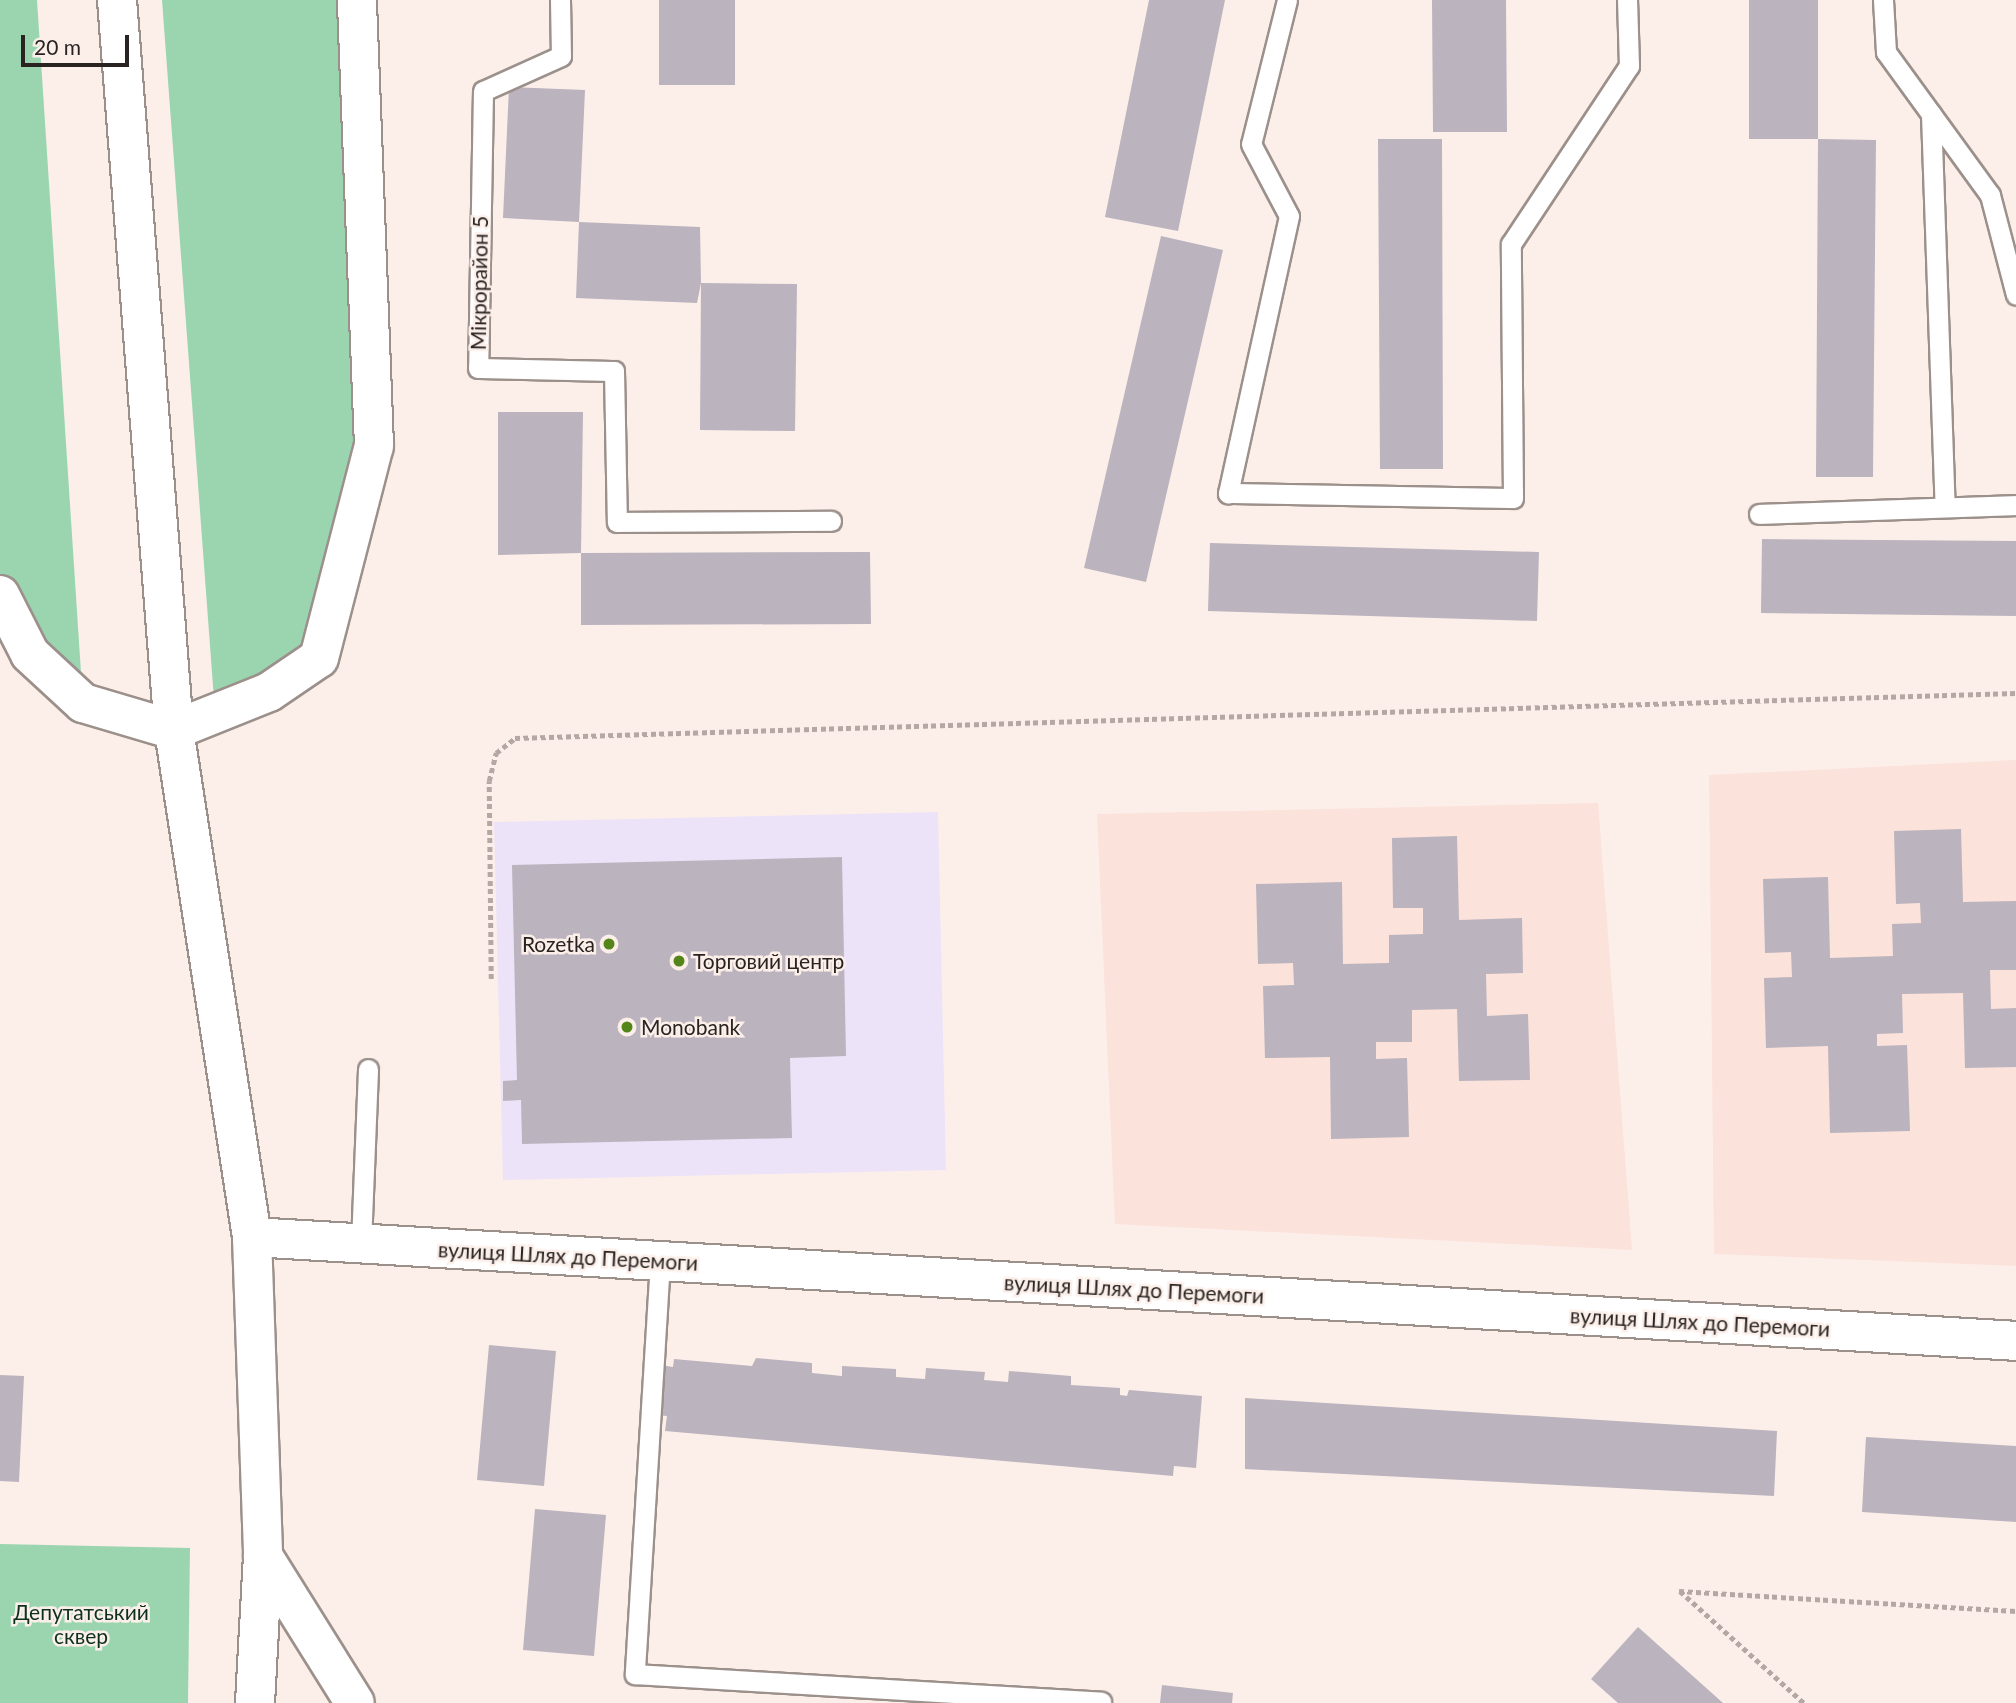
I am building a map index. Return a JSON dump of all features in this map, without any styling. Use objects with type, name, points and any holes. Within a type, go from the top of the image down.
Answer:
[{"type":"street","points":[[117,0],[174,730],[253,1237],[263,1556],[255,1703]]},
{"type":"street","points":[[0,595],[30,654],[83,703],[174,730],[269,692],[319,658],[374,446],[357,0]]},
{"type":"street","name":"вулиця Шлях до Перемоги","points":[[253,1237],[2016,1341]]},
{"type":"street","points":[[263,1556],[355,1703]]},
{"type":"lane","name":"Мікрорайон 5","points":[[560,0],[561,56],[482,91],[478,368],[614,371],[617,522],[831,522]]},
{"type":"lane","points":[[1287,0],[1251,144],[1289,216],[1228,492],[1513,498],[1511,244],[1629,66],[1627,0]]},
{"type":"lane","points":[[1883,0],[1886,52],[1990,195],[2016,295]]},
{"type":"lane","points":[[1931,114],[1945,507]]},
{"type":"lane","points":[[1759,514],[2016,505]]},
{"type":"lane","points":[[361,1244],[368,1069]]},
{"type":"lane","points":[[660,1261],[635,1674],[1101,1702]]},
{"type":"path","points":[[491,979],[489,780],[496,752],[515,738],[2016,693]]},
{"type":"path","points":[[1804,1703],[1679,1591],[2016,1611]]},
{"type":"shaded area","points":[[2016,760],[2016,1266],[1714,1254],[1709,775]]},
{"type":"shaded area","points":[[1598,803],[1632,1250],[1115,1224],[1097,814]]},
{"type":"shaded area","points":[[938,812],[946,1170],[503,1180],[494,822]]},
{"type":"green space","points":[[0,0],[37,0],[83,703],[0,595]]},
{"type":"green space","points":[[162,0],[357,0],[374,446],[319,658],[215,713]]},
{"type":"green space","name":"Депутатський сквер","points":[[0,1544],[190,1548],[188,1703],[0,1703]]},
{"type":"building","points":[[659,0],[735,0],[735,85],[659,85]]},
{"type":"building","points":[[1149,0],[1225,0],[1178,231],[1105,217]]},
{"type":"building","points":[[1432,0],[1506,0],[1507,132],[1433,132]]},
{"type":"building","points":[[1749,0],[1818,0],[1818,139],[1749,139]]},
{"type":"building","points":[[509,87],[585,90],[579,222],[503,218]]},
{"type":"building","points":[[1378,139],[1442,139],[1443,469],[1380,469]]},
{"type":"building","points":[[1818,139],[1876,140],[1873,477],[1816,477]]},
{"type":"building","points":[[579,222],[700,227],[701,283],[697,303],[576,298]]},
{"type":"building","points":[[1161,236],[1223,250],[1146,582],[1084,568]]},
{"type":"building","points":[[701,283],[797,284],[795,431],[700,430]]},
{"type":"building","points":[[498,412],[583,412],[581,553],[498,555]]},
{"type":"building","points":[[1762,539],[2016,541],[2016,616],[1761,613]]},
{"type":"building","points":[[1210,543],[1539,552],[1537,621],[1208,611]]},
{"type":"building","points":[[870,552],[871,624],[581,625],[581,553]]},
{"type":"building","points":[[1961,829],[1963,902],[2016,901],[2016,970],[1990,970],[1991,1009],[2016,1008],[2016,1067],[1965,1068],[1963,993],[1902,994],[1903,1033],[1877,1034],[1877,1046],[1907,1045],[1910,1131],[1830,1133],[1828,1046],[1766,1048],[1764,978],[1792,977],[1791,952],[1765,953],[1763,879],[1828,877],[1830,958],[1893,956],[1892,924],[1921,923],[1920,903],[1896,904],[1894,831]]},
{"type":"building","points":[[1457,836],[1459,920],[1522,918],[1523,973],[1486,974],[1487,1016],[1528,1014],[1530,1080],[1459,1081],[1457,1009],[1412,1010],[1412,1042],[1376,1042],[1376,1059],[1407,1058],[1409,1137],[1331,1139],[1330,1057],[1265,1058],[1263,986],[1294,985],[1293,963],[1258,964],[1256,884],[1342,882],[1343,964],[1389,963],[1389,935],[1423,934],[1423,908],[1393,908],[1392,838]]},
{"type":"building","name":"Торговий центр","points":[[842,857],[846,1056],[790,1058],[792,1138],[522,1144],[521,1100],[503,1101],[503,1081],[517,1080],[512,865]]},
{"type":"building","points":[[489,1345],[556,1351],[544,1486],[477,1480]]},
{"type":"building","points":[[756,1358],[812,1363],[812,1373],[842,1376],[842,1366],[896,1369],[896,1377],[925,1379],[926,1368],[985,1372],[984,1380],[1008,1382],[1009,1371],[1071,1376],[1071,1385],[1120,1388],[1120,1395],[1127,1396],[1129,1390],[1202,1396],[1196,1468],[1174,1466],[1173,1476],[665,1431],[667,1416],[656,1415],[660,1365],[673,1367],[674,1359],[752,1366]]},
{"type":"building","points":[[0,1375],[24,1376],[19,1482],[0,1481]]},
{"type":"building","points":[[1245,1398],[1777,1431],[1774,1496],[1245,1469]]},
{"type":"building","points":[[1866,1437],[2016,1446],[2016,1522],[1862,1512]]},
{"type":"building","points":[[535,1509],[606,1515],[594,1656],[523,1650]]},
{"type":"building","points":[[1638,1627],[1723,1703],[1618,1703],[1591,1679]]},
{"type":"building","points":[[1162,1685],[1233,1693],[1232,1703],[1160,1703]]},
{"type":"place","name":"Rozetka","points":[[609,944]]},
{"type":"place","name":"Торговий центр","points":[[679,961]]},
{"type":"place","name":"Monobank","points":[[627,1027]]}]
